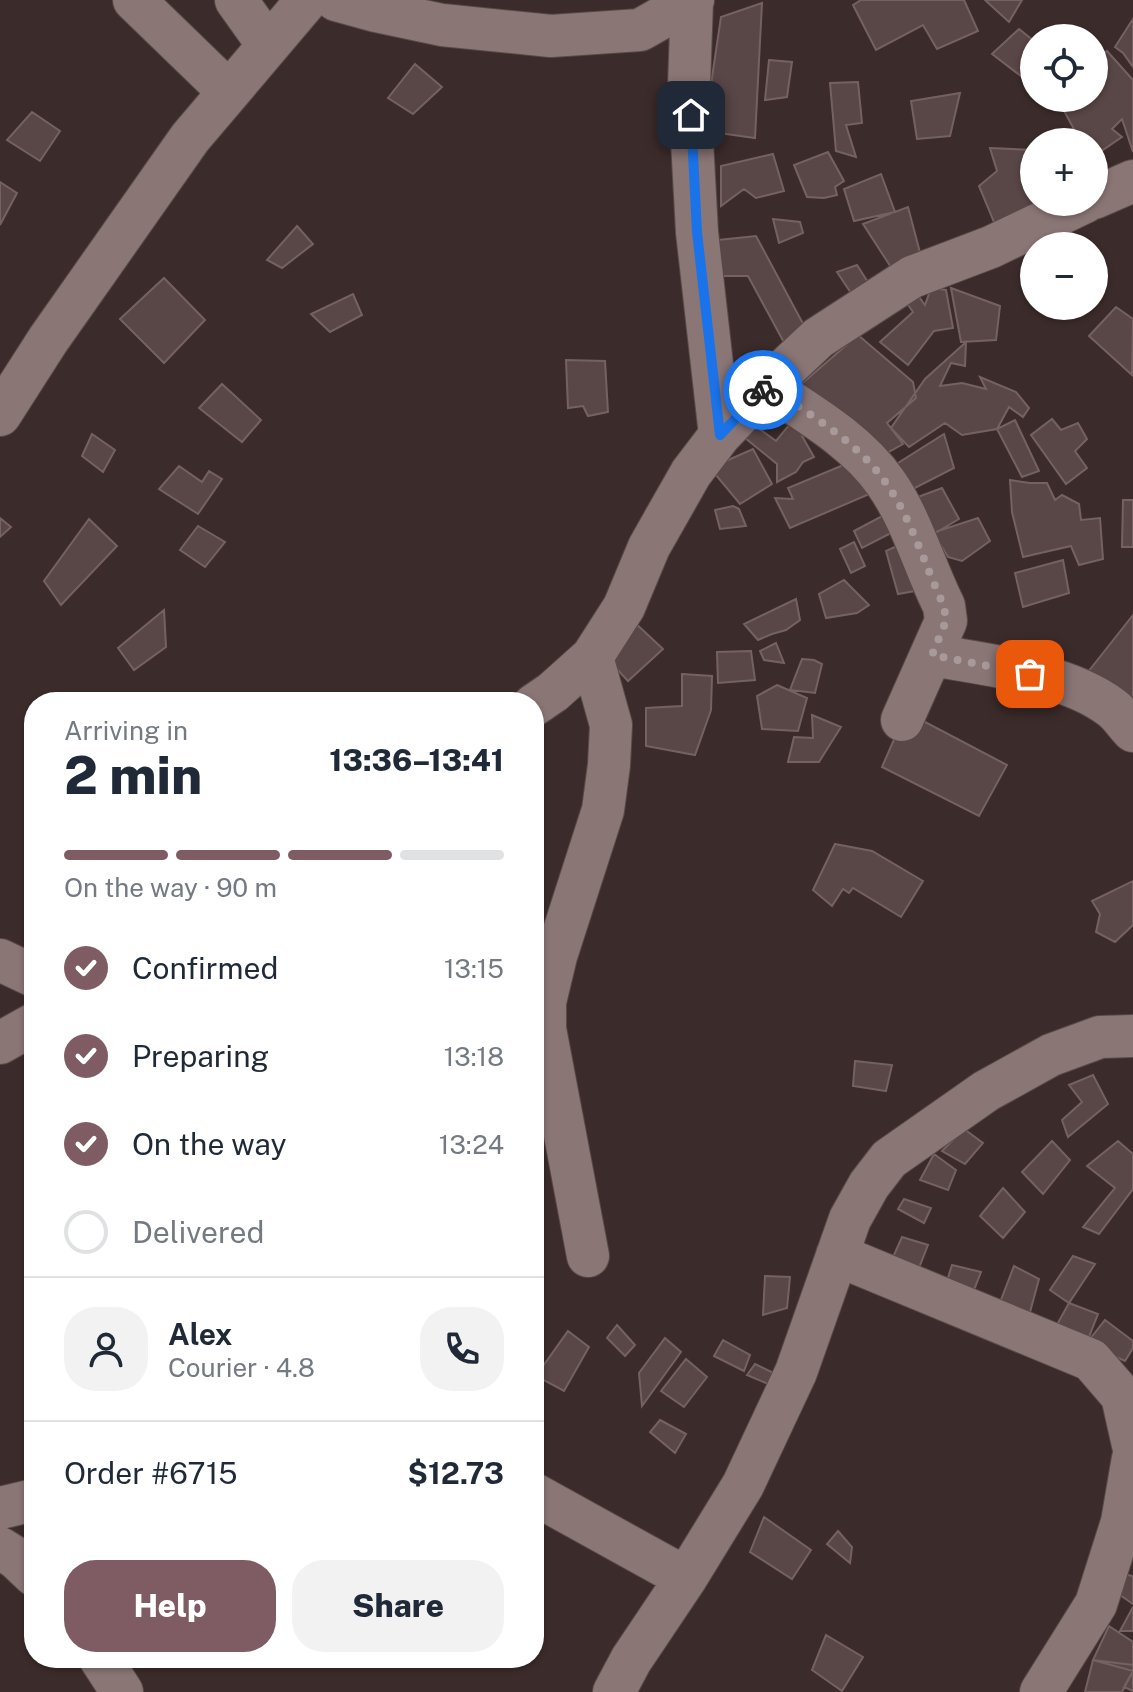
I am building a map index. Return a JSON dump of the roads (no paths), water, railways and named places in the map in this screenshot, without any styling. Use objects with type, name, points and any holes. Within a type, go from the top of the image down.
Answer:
[{"type":"street","points":[[134,0],[229,92]]},
{"type":"street","points":[[236,0],[268,45]]},
{"type":"street","points":[[0,415],[74,302],[190,138],[307,0]]},
{"type":"street","points":[[336,0],[442,25],[551,36],[640,30],[692,1]]},
{"type":"street","points":[[692,1],[689,86],[697,232],[720,435]]},
{"type":"street","points":[[1108,192],[1133,181]]},
{"type":"street","points":[[544,698],[592,657],[624,607],[649,547],[691,473],[720,435],[767,386],[818,338],[912,277],[991,247],[1056,216]]},
{"type":"street","points":[[767,386],[865,456],[887,484],[906,518],[944,606],[946,621],[902,720]]},
{"type":"street","points":[[932,655],[1052,679],[1083,691],[1113,709],[1133,731]]},
{"type":"street","points":[[588,1256],[545,1029],[545,1002],[556,956],[603,810],[611,725],[592,657]]},
{"type":"street","points":[[0,960],[24,971]]},
{"type":"street","points":[[0,1043],[24,1030]]},
{"type":"street","points":[[614,1692],[631,1660],[743,1485],[796,1372],[850,1219],[869,1185],[889,1159],[986,1091],[1051,1055],[1100,1037],[1133,1036]]},
{"type":"street","points":[[837,1255],[1091,1360],[1122,1396],[1133,1445]]},
{"type":"street","points":[[1041,1692],[1096,1604],[1122,1522],[1133,1458]]},
{"type":"street","points":[[544,1500],[686,1578]]},
{"type":"street","points":[[0,1508],[24,1502]]},
{"type":"street","points":[[0,1548],[24,1566]]},
{"type":"street","points":[[106,1668],[122,1692]]}]
